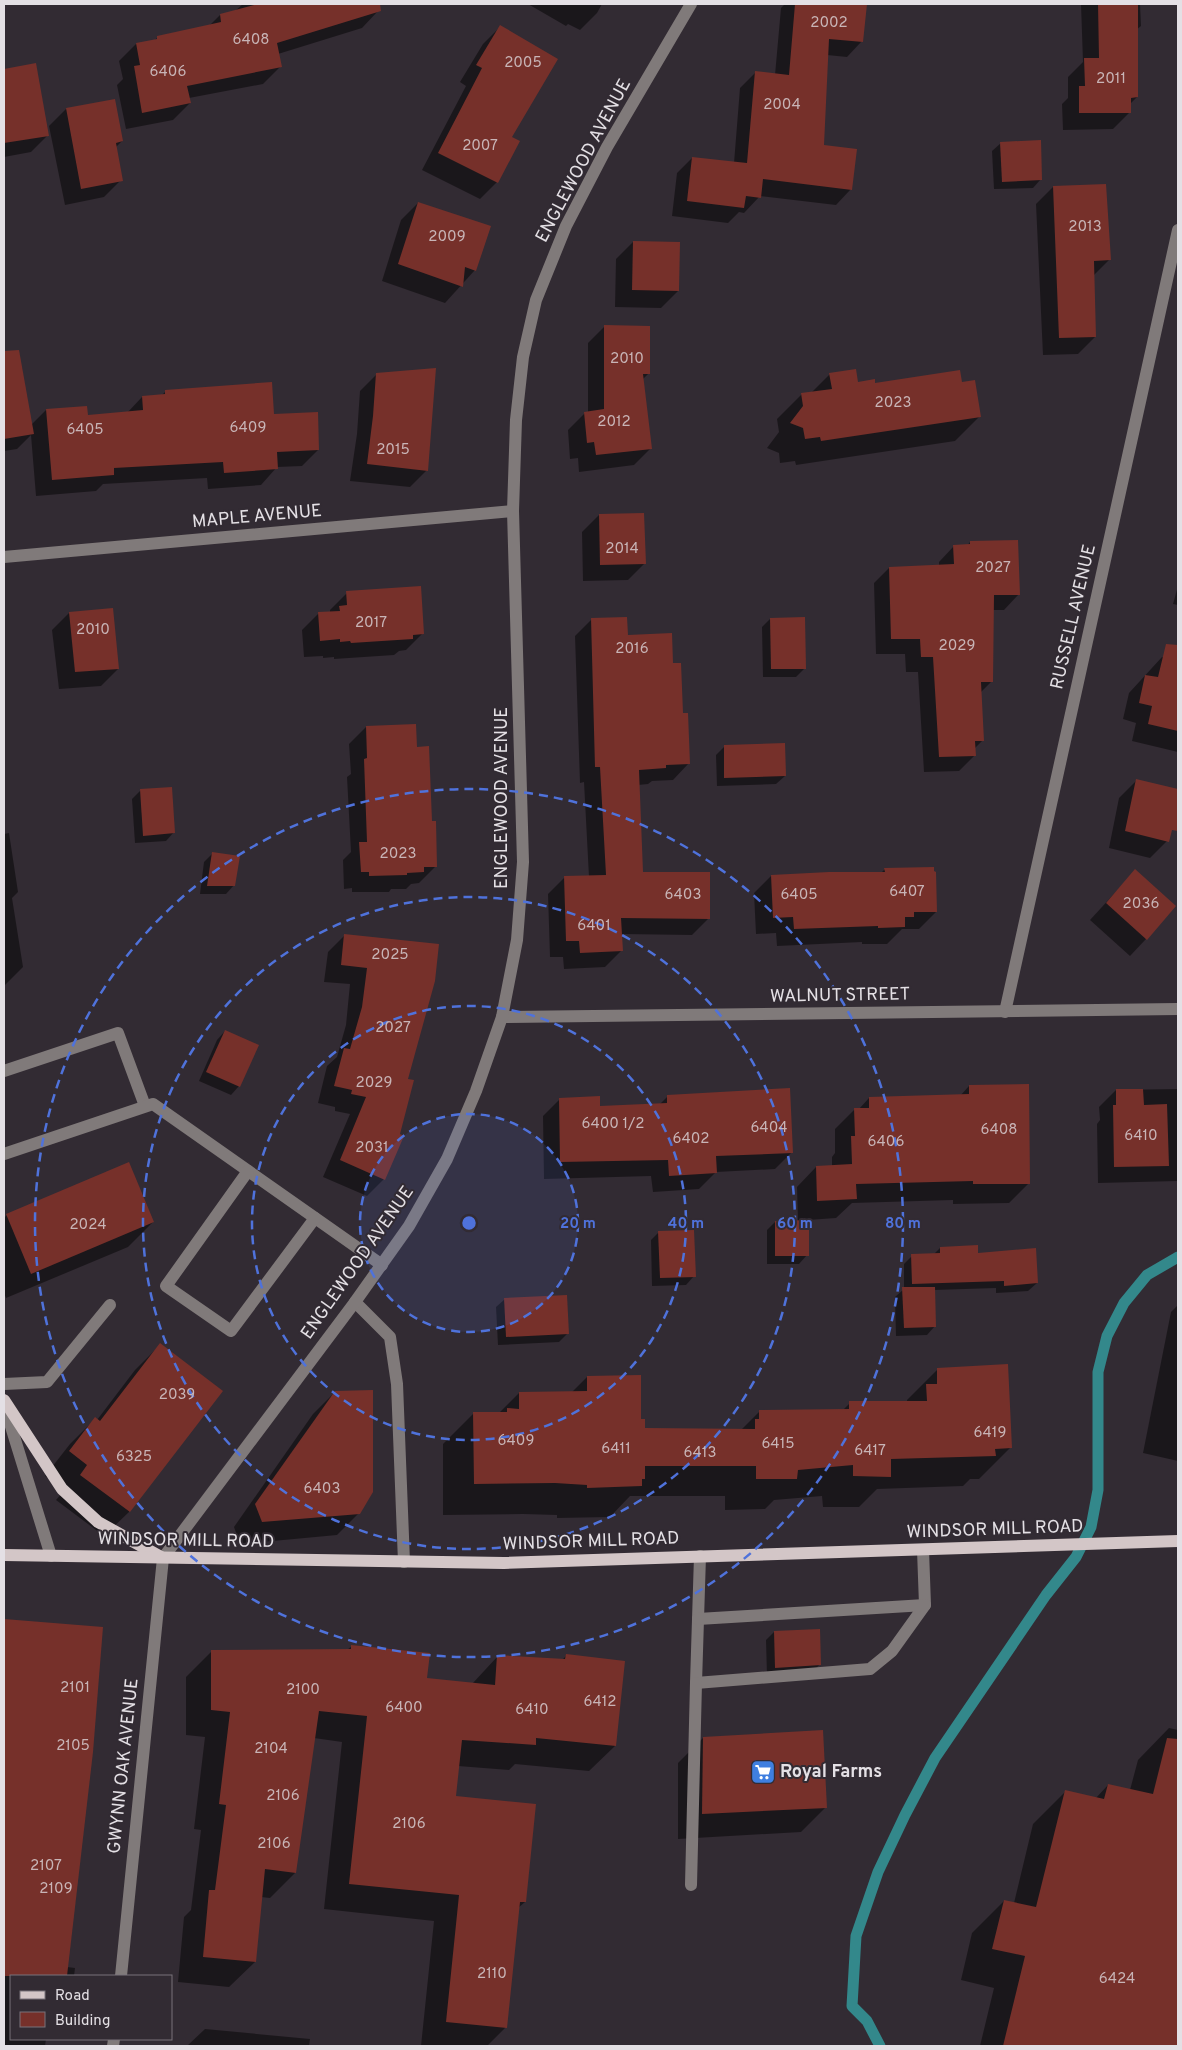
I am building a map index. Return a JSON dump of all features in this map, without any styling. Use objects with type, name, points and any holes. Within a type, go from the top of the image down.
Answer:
[{"type":"main road","points":[[4,1400],[62,1489],[98,1522],[163,1558]]},
{"type":"main road","name":"WINDSOR MILL ROAD","points":[[4,1555],[504,1563],[1178,1541]]},
{"type":"street","name":"ENGLEWOOD AVENUE","points":[[163,1558],[355,1302],[409,1226],[447,1159],[476,1091],[502,1018],[517,940],[523,862],[513,511],[516,420],[523,357],[536,300],[566,226],[602,156],[691,4]]},
{"type":"street","name":"RUSSELL AVENUE","points":[[1005,1012],[1178,230]]},
{"type":"street","name":"MAPLE AVENUE","points":[[4,558],[513,511]]},
{"type":"street","name":"WALNUT STREET","points":[[502,1018],[1178,1009]]},
{"type":"street","points":[[4,1071],[118,1033],[145,1106]]},
{"type":"street","points":[[4,1154],[153,1104],[382,1265]]},
{"type":"street","points":[[248,1171],[166,1286],[174,1292],[231,1331],[315,1218]]},
{"type":"street","points":[[355,1302],[390,1337],[398,1384],[404,1562]]},
{"type":"street","points":[[4,1384],[46,1382],[110,1305]]},
{"type":"street","points":[[4,1404],[51,1556]]},
{"type":"street","points":[[696,1683],[870,1669],[892,1651],[925,1605],[923,1550]]},
{"type":"street","points":[[691,1885],[700,1556]]},
{"type":"street","name":"GWYNN OAK AVENUE","points":[[120,1975],[163,1558]]},
{"type":"street","points":[[698,1619],[925,1605]]},
{"type":"building","points":[[258,4],[380,4],[381,11],[277,43],[282,67],[187,86],[191,103],[142,113],[134,66],[140,65],[136,43],[157,39],[157,36],[221,22],[220,14]]},
{"type":"building","points":[[795,4],[867,4],[863,42],[829,39],[824,145],[857,149],[852,190],[763,179],[761,198],[746,196],[744,208],[687,201],[692,157],[747,163],[755,71],[789,75]]},
{"type":"building","points":[[1098,4],[1138,4],[1138,97],[1131,98],[1131,113],[1079,113],[1079,86],[1085,86],[1084,58],[1099,58]]},
{"type":"building","points":[[500,25],[558,59],[512,137],[520,141],[498,183],[438,153],[482,68],[476,65]]},
{"type":"building","points":[[36,63],[49,136],[4,143],[4,69]]},
{"type":"building","points":[[115,99],[123,141],[116,143],[123,181],[81,189],[66,108]]},
{"type":"building","points":[[1041,140],[1042,180],[1002,182],[1000,142]]},
{"type":"building","points":[[1106,184],[1111,260],[1094,261],[1096,337],[1059,338],[1053,186]]},
{"type":"building","points":[[418,202],[491,226],[476,271],[465,267],[463,287],[398,264]]},
{"type":"building","points":[[633,241],[680,242],[679,291],[632,290]]},
{"type":"building","points":[[604,325],[650,326],[650,374],[643,374],[652,449],[596,455],[594,442],[587,443],[584,412],[604,409]]},
{"type":"building","points":[[19,350],[34,434],[4,439],[4,351]]},
{"type":"building","points":[[436,368],[428,471],[367,464],[376,373]]},
{"type":"building","points":[[856,369],[858,382],[875,379],[875,383],[960,370],[962,382],[975,380],[981,417],[821,441],[820,437],[805,439],[803,428],[790,423],[803,406],[801,393],[832,389],[829,373]]},
{"type":"building","points":[[272,382],[274,414],[318,412],[319,450],[277,452],[278,469],[224,473],[223,462],[114,468],[114,475],[52,480],[46,409],[87,406],[88,415],[143,410],[142,396],[165,394],[165,390]]},
{"type":"building","points":[[644,513],[646,564],[600,565],[599,514]]},
{"type":"building","points":[[1018,540],[1020,595],[994,595],[993,682],[981,682],[984,741],[975,741],[976,756],[939,757],[933,657],[921,657],[920,639],[891,639],[889,567],[954,564],[953,545],[970,544],[970,541]]},
{"type":"building","points":[[421,586],[424,634],[413,635],[413,639],[351,643],[350,641],[340,642],[340,639],[320,641],[318,612],[340,611],[339,606],[347,605],[346,591]]},
{"type":"building","points":[[113,608],[119,669],[75,672],[69,612]]},
{"type":"building","points":[[627,617],[628,635],[672,633],[673,663],[681,663],[683,713],[688,713],[690,764],[666,765],[666,768],[639,770],[643,872],[710,872],[710,919],[621,918],[623,951],[580,953],[579,941],[566,941],[564,876],[606,875],[600,767],[595,767],[591,618]]},
{"type":"building","points":[[805,617],[806,669],[771,669],[770,618]]},
{"type":"building","points":[[1166,644],[1178,645],[1178,731],[1148,724],[1152,706],[1139,703],[1145,675],[1158,677]]},
{"type":"building","points":[[416,724],[417,747],[429,746],[432,821],[436,821],[437,867],[424,867],[424,872],[407,873],[407,875],[369,876],[369,872],[361,872],[359,842],[367,842],[364,759],[367,758],[366,726]]},
{"type":"building","points":[[785,743],[786,776],[724,778],[724,745]]},
{"type":"building","points":[[1136,779],[1178,789],[1178,831],[1172,830],[1169,842],[1125,831]]},
{"type":"building","points":[[172,787],[175,833],[143,836],[140,789]]},
{"type":"building","points":[[212,852],[240,856],[235,886],[207,886]]},
{"type":"building","points":[[934,867],[936,872],[937,912],[914,912],[914,917],[905,917],[905,927],[794,929],[793,917],[773,918],[771,875],[885,872],[884,868]]},
{"type":"building","points":[[1135,869],[1176,906],[1147,940],[1106,903]]},
{"type":"building","points":[[344,934],[439,944],[435,981],[408,1079],[414,1080],[400,1134],[404,1136],[385,1180],[340,1160],[366,1097],[351,1094],[352,1090],[334,1086],[344,1048],[350,1049],[362,1007],[367,968],[341,965]]},
{"type":"building","points":[[225,1030],[259,1045],[240,1087],[206,1072]]},
{"type":"building","points":[[1029,1084],[1030,1184],[973,1184],[973,1181],[856,1184],[857,1199],[817,1201],[816,1166],[852,1164],[851,1136],[855,1136],[854,1108],[869,1108],[869,1097],[969,1094],[969,1085]]},
{"type":"building","points":[[790,1088],[793,1153],[716,1156],[717,1173],[669,1176],[668,1160],[560,1162],[559,1098],[600,1096],[600,1106],[667,1103],[667,1095]]},
{"type":"building","points":[[1116,1089],[1143,1089],[1144,1105],[1167,1104],[1169,1166],[1114,1167],[1113,1105],[1116,1105]]},
{"type":"building","points":[[129,1162],[154,1222],[31,1274],[6,1214]]},
{"type":"building","points":[[809,1220],[809,1256],[775,1256],[775,1221]]},
{"type":"building","points":[[694,1230],[696,1277],[660,1278],[658,1231]]},
{"type":"building","points":[[978,1245],[978,1253],[1036,1248],[1038,1283],[1004,1286],[1004,1281],[912,1284],[911,1254],[940,1253],[940,1247]]},
{"type":"building","points":[[902,1287],[935,1287],[936,1327],[904,1328]]},
{"type":"building","points":[[567,1295],[569,1334],[506,1337],[504,1298]]},
{"type":"building","points":[[160,1343],[223,1391],[130,1512],[80,1475],[87,1465],[69,1451],[95,1417],[100,1421]]},
{"type":"building","points":[[1008,1364],[1012,1448],[995,1449],[996,1456],[891,1459],[891,1477],[853,1476],[853,1465],[798,1470],[797,1479],[756,1479],[756,1466],[645,1466],[645,1479],[642,1479],[642,1486],[587,1488],[587,1485],[555,1483],[474,1484],[473,1412],[507,1412],[507,1408],[519,1409],[519,1392],[587,1391],[587,1376],[641,1375],[641,1419],[645,1419],[645,1428],[755,1429],[755,1419],[759,1419],[759,1410],[849,1409],[849,1401],[927,1401],[926,1384],[937,1384],[937,1368]]},
{"type":"building","points":[[373,1390],[373,1492],[360,1514],[262,1522],[255,1504],[335,1391]]},
{"type":"building","points":[[4,1619],[103,1627],[93,1752],[67,1975],[4,1976]]},
{"type":"building","points":[[820,1629],[821,1665],[775,1668],[774,1631]]},
{"type":"building","points":[[351,1645],[430,1653],[427,1678],[495,1685],[497,1655],[565,1659],[566,1654],[625,1661],[616,1746],[536,1738],[536,1745],[462,1740],[456,1796],[536,1804],[526,1902],[520,1902],[507,2028],[446,2022],[459,1895],[349,1884],[367,1716],[319,1711],[296,1873],[265,1869],[256,1962],[203,1957],[209,1890],[215,1890],[226,1805],[219,1804],[230,1712],[211,1710],[211,1650],[351,1649]]},
{"type":"building","name":"Royal Farms","points":[[823,1730],[827,1808],[702,1814],[703,1737]]},
{"type":"building","points":[[1167,1738],[1178,1739],[1178,2046],[1003,2046],[1025,1956],[992,1949],[1004,1900],[1036,1907],[1065,1790],[1104,1799],[1108,1784],[1153,1794]]},
{"type":"waterway","points":[[880,2046],[867,2021],[852,2006],[856,1936],[878,1872],[935,1758],[1046,1595],[1076,1557],[1091,1527],[1098,1490],[1098,1372],[1107,1336],[1124,1303],[1147,1275],[1178,1257]]},
{"type":"place","name":"Royal Farms","points":[[763,1772]]}]
